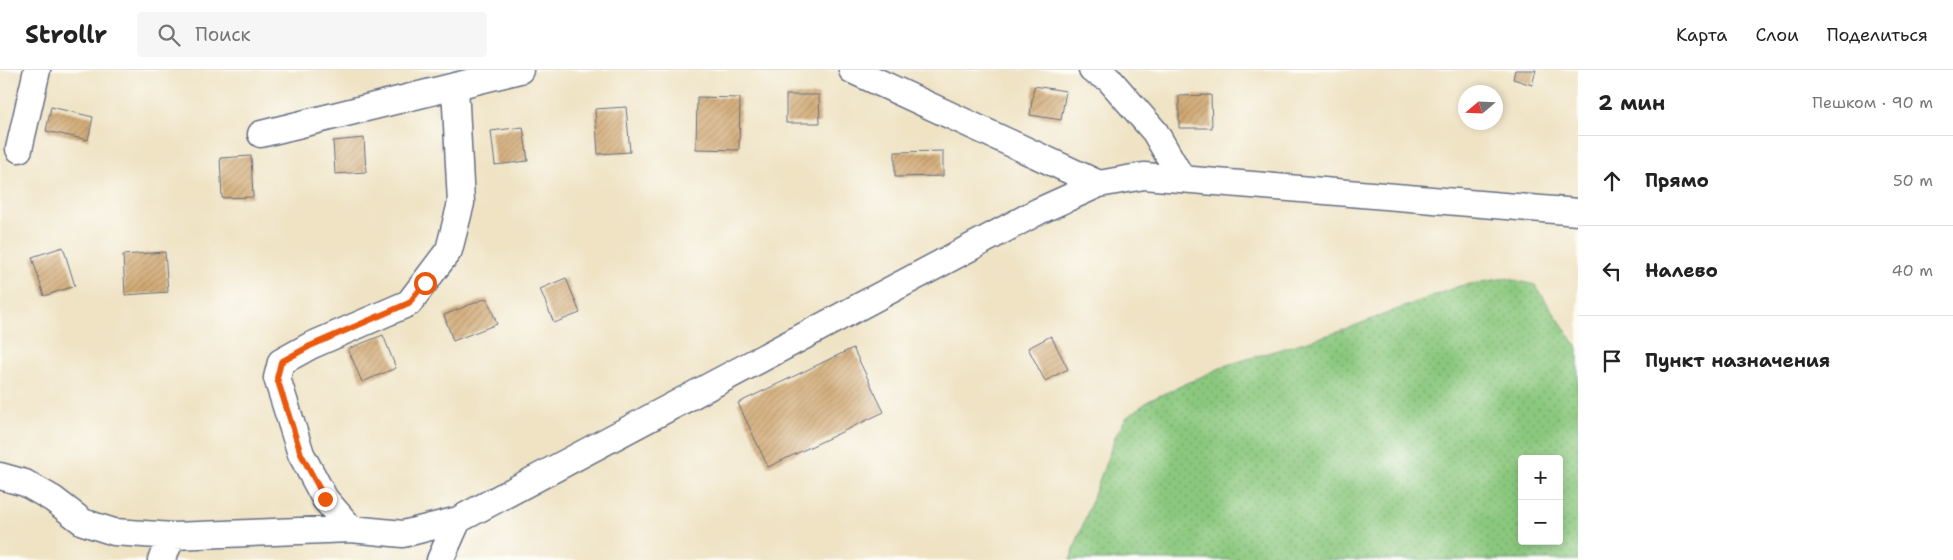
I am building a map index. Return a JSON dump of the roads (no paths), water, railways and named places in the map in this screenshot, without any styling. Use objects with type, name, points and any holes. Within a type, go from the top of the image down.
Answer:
[{"type":"street","points":[[19,149],[37,70]]},
{"type":"street","points":[[261,134],[520,70]]},
{"type":"street","points":[[852,70],[1099,184]]},
{"type":"street","points":[[1092,70],[1108,78],[1154,132],[1182,180]]},
{"type":"street","points":[[350,529],[325,499],[301,454],[277,378],[281,362],[310,346],[409,303],[449,250],[461,203],[455,86]]},
{"type":"street","points":[[0,476],[25,483],[53,499],[84,522],[114,532],[173,536],[350,529],[403,534],[458,520],[1039,211],[1099,184],[1144,176],[1578,212]]},
{"type":"street","points":[[440,560],[458,520]]},
{"type":"street","points":[[161,560],[173,536]]}]
